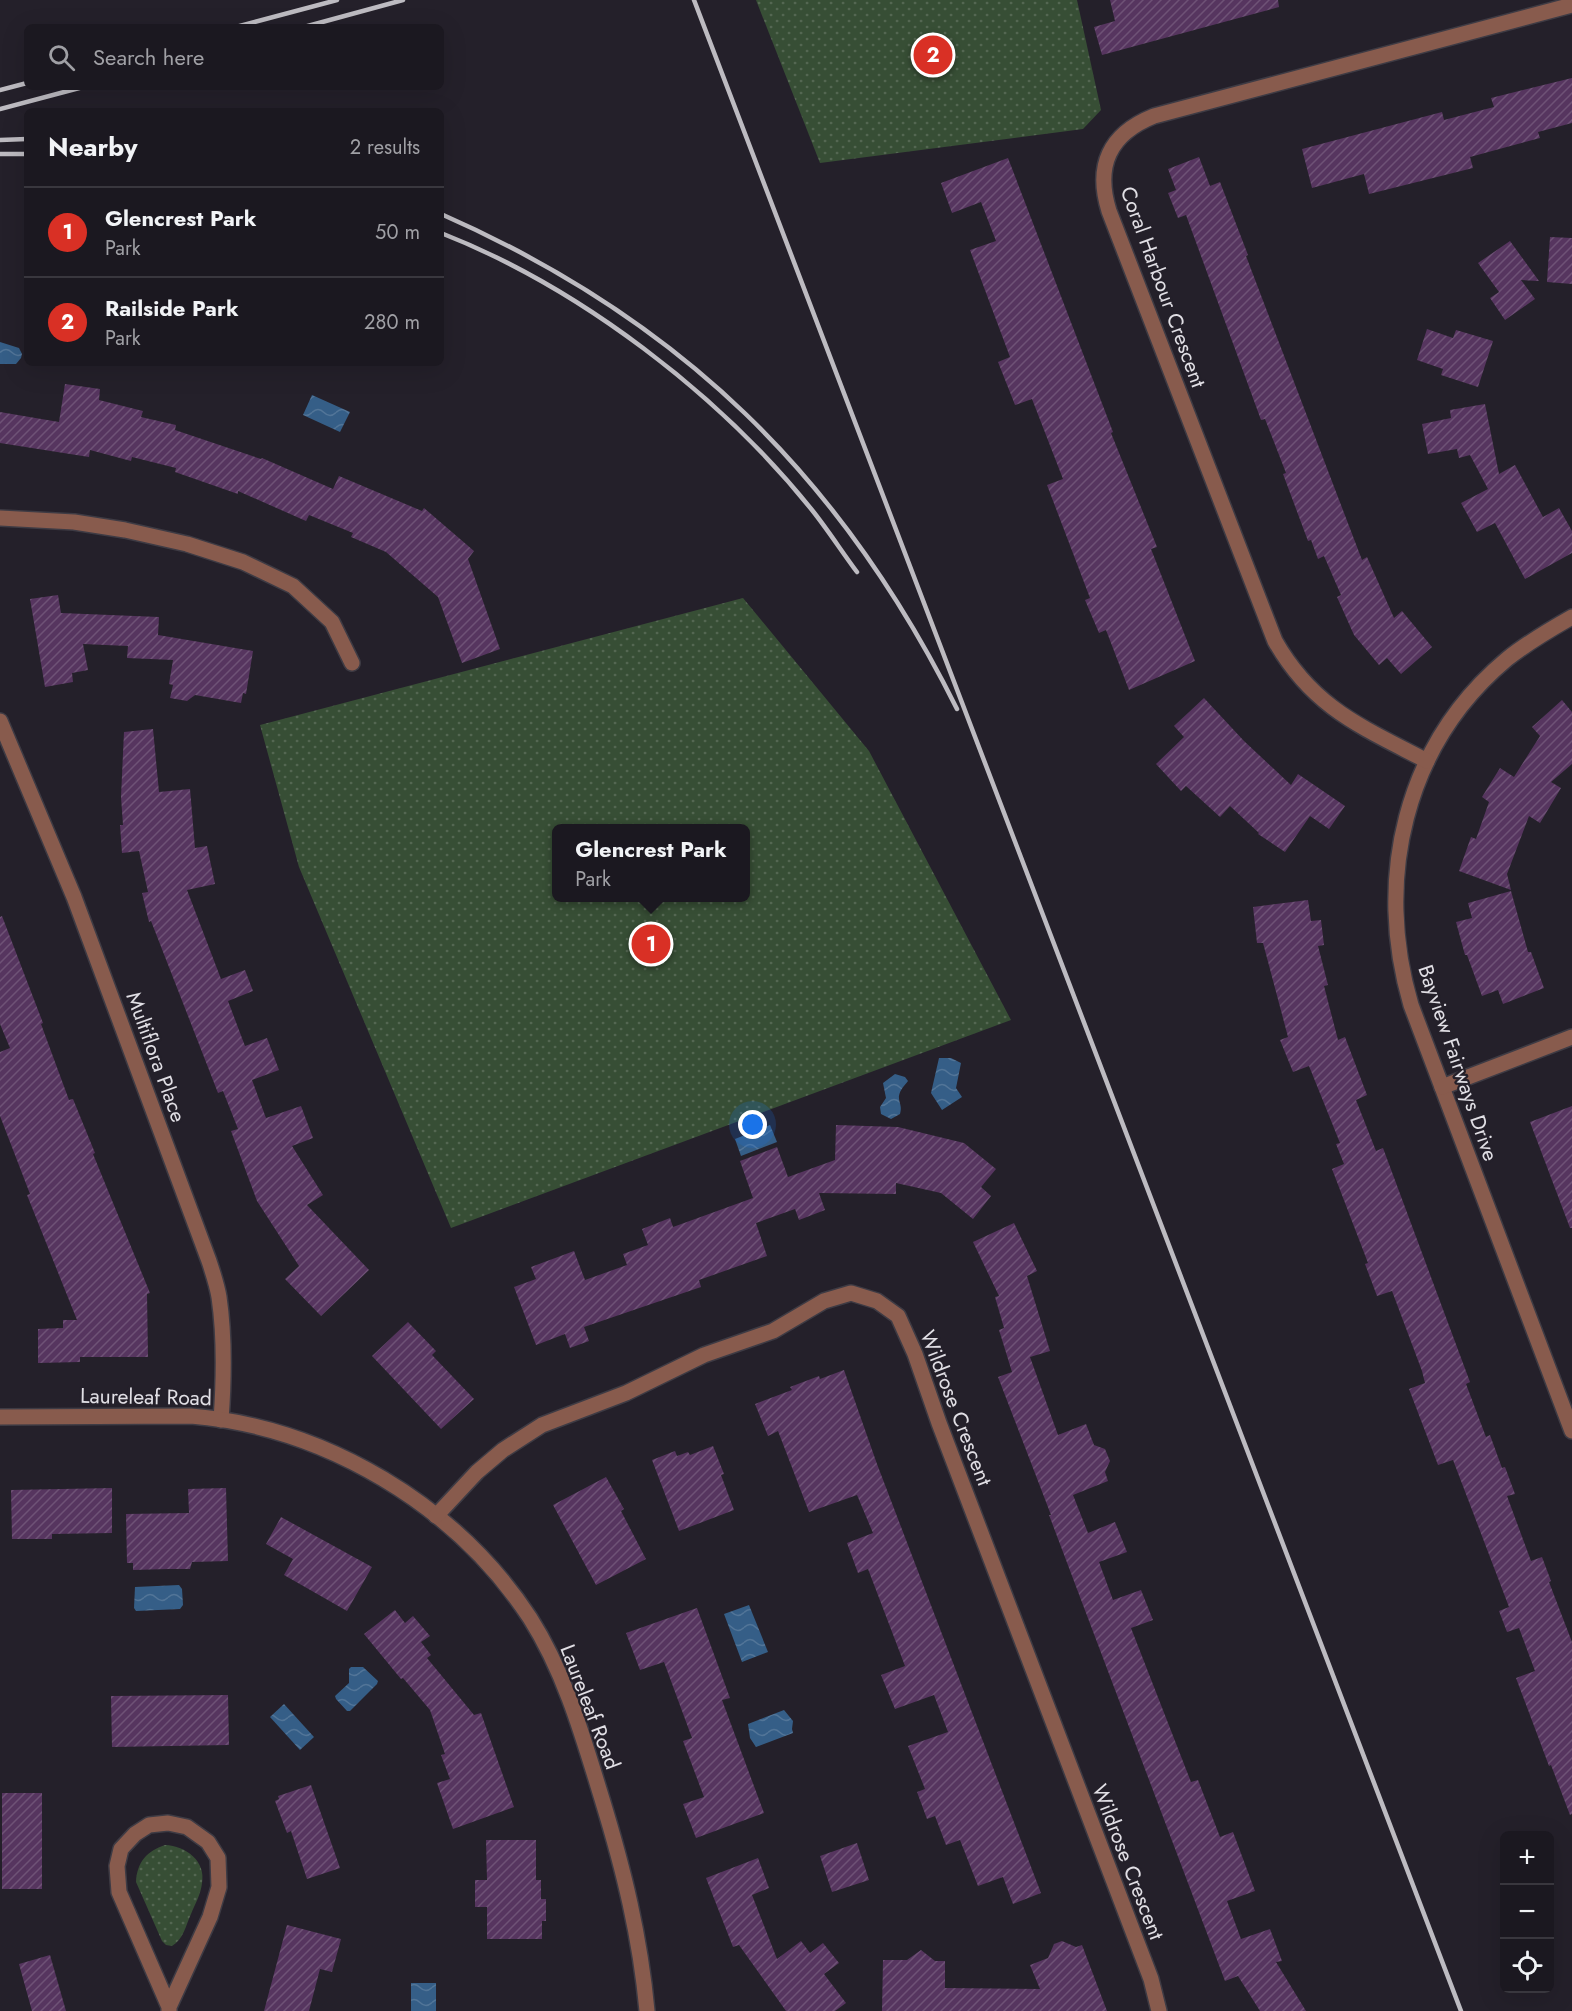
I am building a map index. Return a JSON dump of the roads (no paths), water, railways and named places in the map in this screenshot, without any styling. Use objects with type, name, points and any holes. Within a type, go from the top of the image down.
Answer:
[{"type":"street","name":"Coral Harbour Crescent","points":[[1427,761],[1351,721],[1326,704],[1290,667],[1275,641],[1109,211],[1103,182],[1104,166],[1117,140],[1140,122],[1154,116],[1572,5]]},
{"type":"street","points":[[0,518],[74,522],[125,530],[186,544],[243,562],[293,586],[332,622],[352,663]]},
{"type":"street","name":"Bayview Fairways Drive","points":[[1572,617],[1542,634],[1506,660],[1474,692],[1447,727],[1427,761],[1414,791],[1401,841],[1396,875],[1395,924],[1403,977],[1411,1005],[1572,1431]]},
{"type":"street","name":"Multiflora Place","points":[[0,721],[74,897],[209,1260],[219,1296],[224,1377],[221,1420]]},
{"type":"street","points":[[1442,1087],[1572,1037]]},
{"type":"street","name":"Wildrose Crescent","points":[[436,1516],[477,1472],[503,1450],[543,1425],[627,1393],[704,1355],[773,1331],[824,1301],[851,1293],[877,1301],[898,1316],[915,1354],[939,1423],[1151,1980],[1159,2011]]},
{"type":"street","name":"Laureleaf Road","points":[[0,1417],[163,1415],[221,1420],[278,1432],[378,1475],[436,1516],[475,1551],[503,1582],[530,1619],[562,1679],[579,1725],[629,1894],[638,1938],[647,2011]]},
{"type":"street","points":[[168,1823],[187,1827],[207,1842],[218,1858],[219,1887],[210,1917],[169,2009],[119,1892],[117,1866],[121,1849],[135,1834],[149,1825],[168,1823]]},
{"type":"water","points":[[0,342],[19,348],[22,354],[16,364],[0,364]]},
{"type":"water","points":[[312,395],[350,412],[340,432],[303,415]]},
{"type":"water","points":[[939,1058],[951,1058],[961,1063],[956,1088],[962,1097],[942,1110],[931,1093]]},
{"type":"water","points":[[895,1074],[905,1077],[908,1081],[899,1094],[900,1114],[891,1119],[881,1114],[880,1107],[886,1098],[883,1083]]},
{"type":"water","points":[[770,1125],[777,1142],[741,1156],[735,1139]]},
{"type":"water","points":[[179,1585],[182,1589],[183,1605],[180,1609],[136,1611],[134,1608],[135,1587]]},
{"type":"water","points":[[749,1605],[768,1652],[742,1662],[724,1614]]},
{"type":"water","points":[[351,1667],[363,1667],[378,1681],[350,1711],[347,1711],[335,1696],[349,1683]]},
{"type":"water","points":[[284,1704],[314,1737],[300,1750],[270,1717]]},
{"type":"water","points":[[784,1710],[793,1721],[793,1733],[756,1747],[750,1738],[748,1724]]},
{"type":"water","points":[[411,1983],[436,1983],[436,2011],[411,2011]]},
{"type":"railway","points":[[247,24],[337,0]]},
{"type":"railway","points":[[315,24],[403,0]]},
{"type":"railway","points":[[694,0],[1461,2011]]},
{"type":"railway","points":[[0,90],[24,84]]},
{"type":"railway","points":[[0,109],[72,90]]},
{"type":"railway","points":[[0,140],[24,139]]},
{"type":"railway","points":[[0,154],[24,154]]},
{"type":"railway","points":[[444,215],[527,256],[606,303],[679,355],[745,413],[806,478],[861,548],[911,625],[957,709]]},
{"type":"railway","points":[[444,234],[493,256],[595,314],[643,348],[690,386],[734,425],[775,467],[824,525],[857,572]]},
{"type":"place","name":"Railside Park","points":[[933,55]]},
{"type":"place","name":"Glencrest Park","points":[[651,944]]}]
